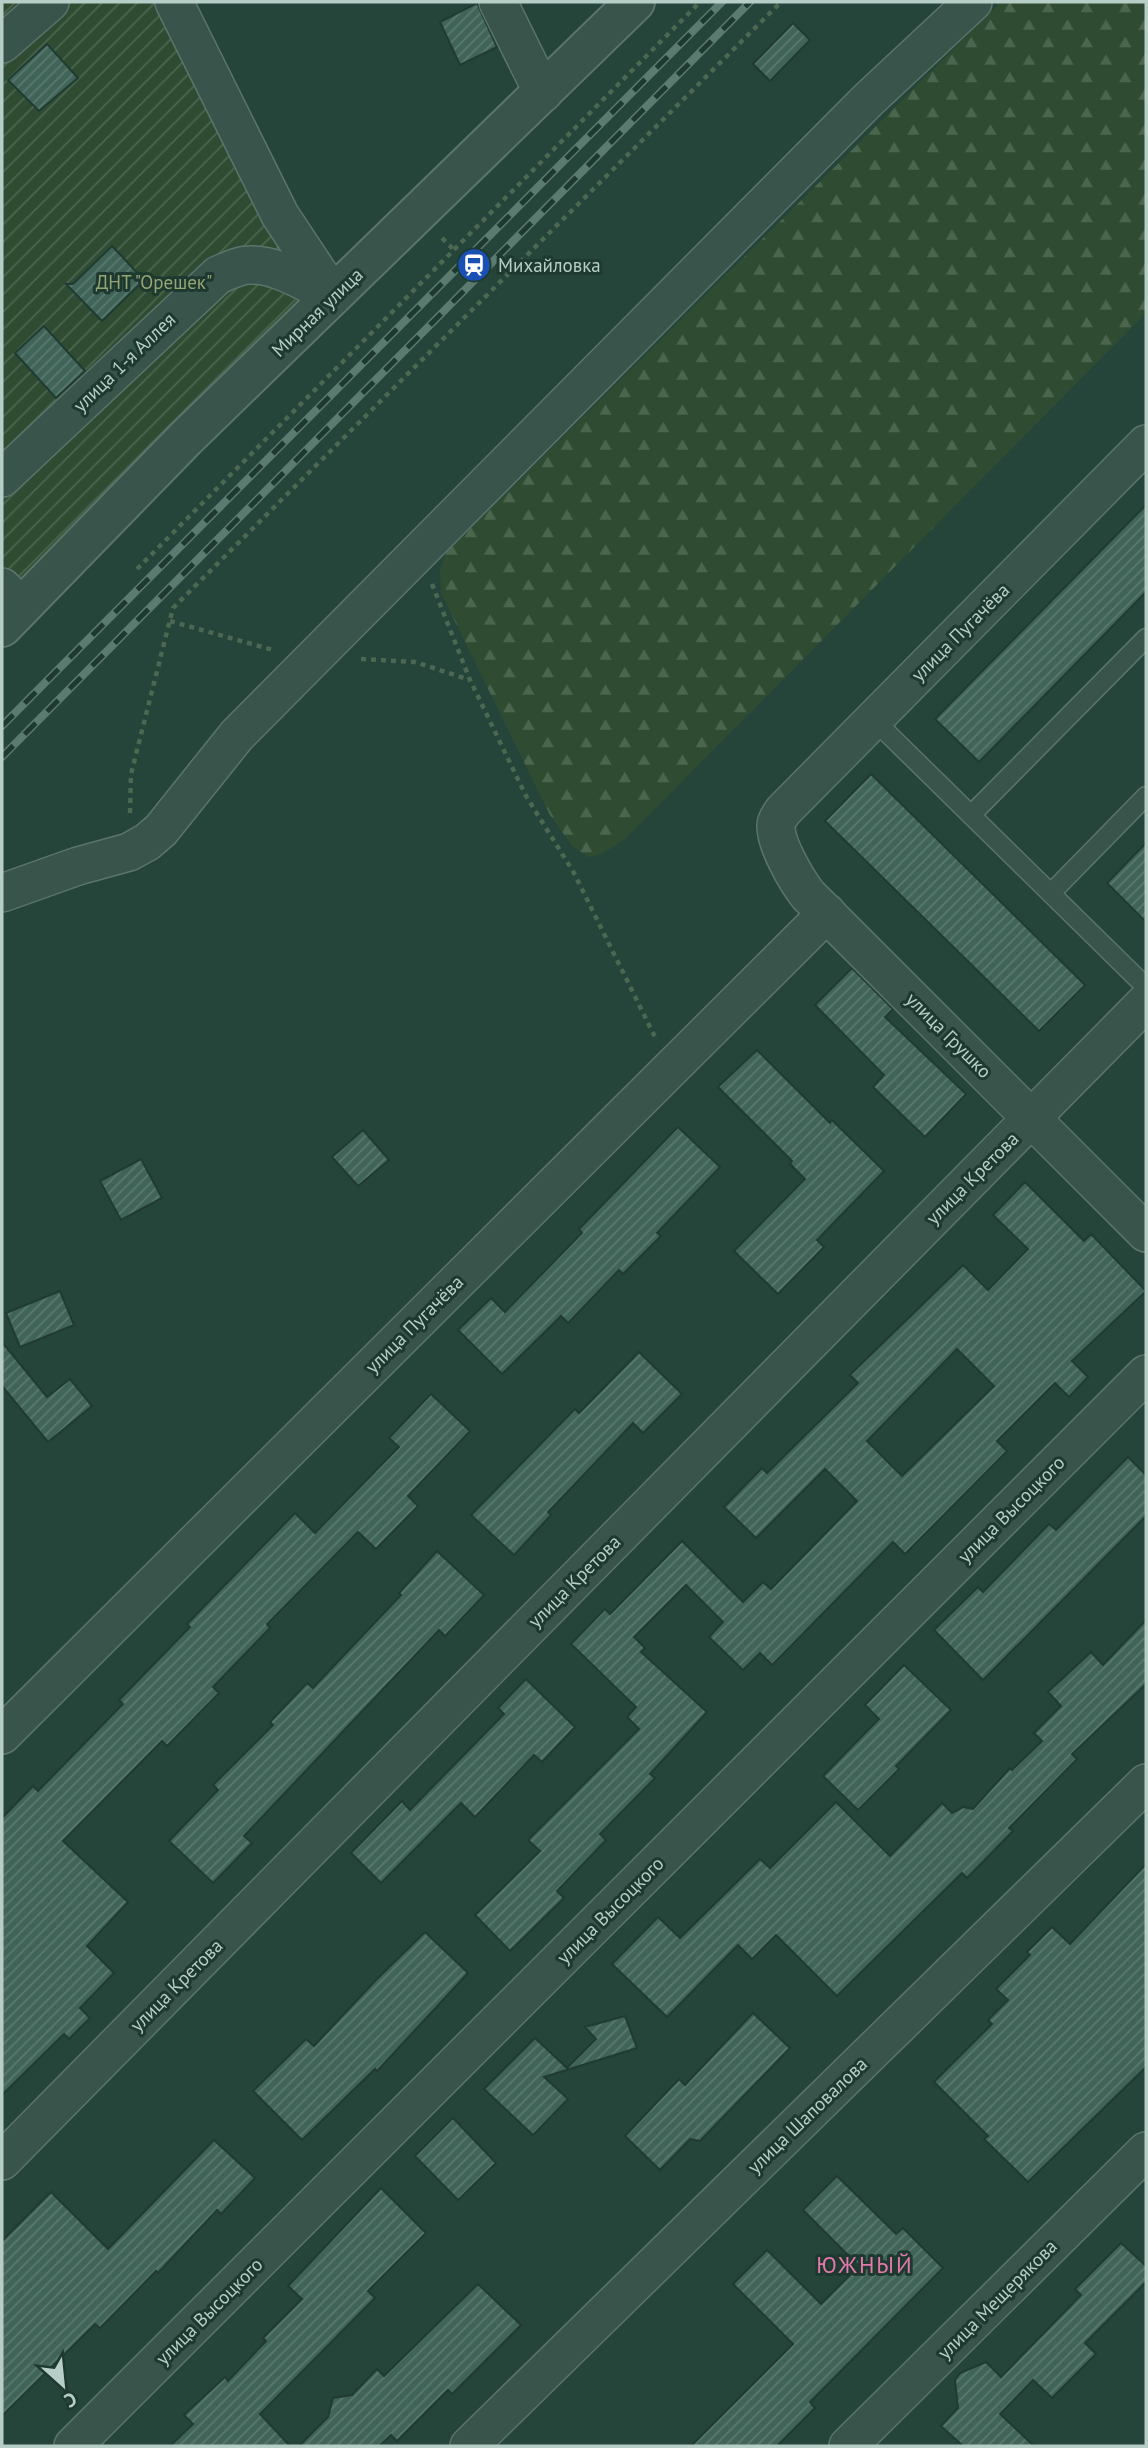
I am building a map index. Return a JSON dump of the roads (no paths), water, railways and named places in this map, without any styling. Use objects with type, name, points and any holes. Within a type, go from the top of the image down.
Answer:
[{"type":"street","points":[[2,44],[50,2]]},
{"type":"street","points":[[174,2],[280,215],[333,296]]},
{"type":"street","points":[[498,2],[543,93]]},
{"type":"street","name":"Мирная улица","points":[[8,607],[186,439],[635,2]]},
{"type":"street","points":[[2,893],[78,866],[129,852],[161,830],[237,735],[868,100],[973,2]]},
{"type":"street","name":"улица 1-я Аллея","points":[[2,478],[218,275],[250,265],[264,267],[279,271],[333,296]]},
{"type":"street","name":"улица Пугачёва","points":[[776,822],[783,811],[873,719],[1146,444]]},
{"type":"street","name":"улица Грушко","points":[[776,822],[777,837],[796,878],[808,895],[1146,1233]]},
{"type":"street","name":"улица Пугачёва","points":[[2,1735],[827,914]]},
{"type":"street","name":"улица Кретова","points":[[2,2161],[1146,1002]]},
{"type":"street","name":"улица Высоцкого","points":[[73,2446],[1146,1374]]},
{"type":"street","name":"улица Шаповалова","points":[[469,2446],[1146,1783]]},
{"type":"street","name":"улица Мещерякова","points":[[848,2446],[1146,2151]]},
{"type":"lane","points":[[971,815],[1146,638]]},
{"type":"lane","points":[[873,719],[1146,987]]},
{"type":"lane","points":[[1051,893],[1146,796]]},
{"type":"railway","points":[[2,726],[722,2]]},
{"type":"railway","points":[[2,757],[750,2]]},
{"type":"place","name":"Михайловка","points":[[474,265]]},
{"type":"district","name":"ЮЖНЫЙ","points":[[865,2265]]},
{"type":"park label","name":"ДНТ \"Орешек\"","points":[[154,282]]}]
